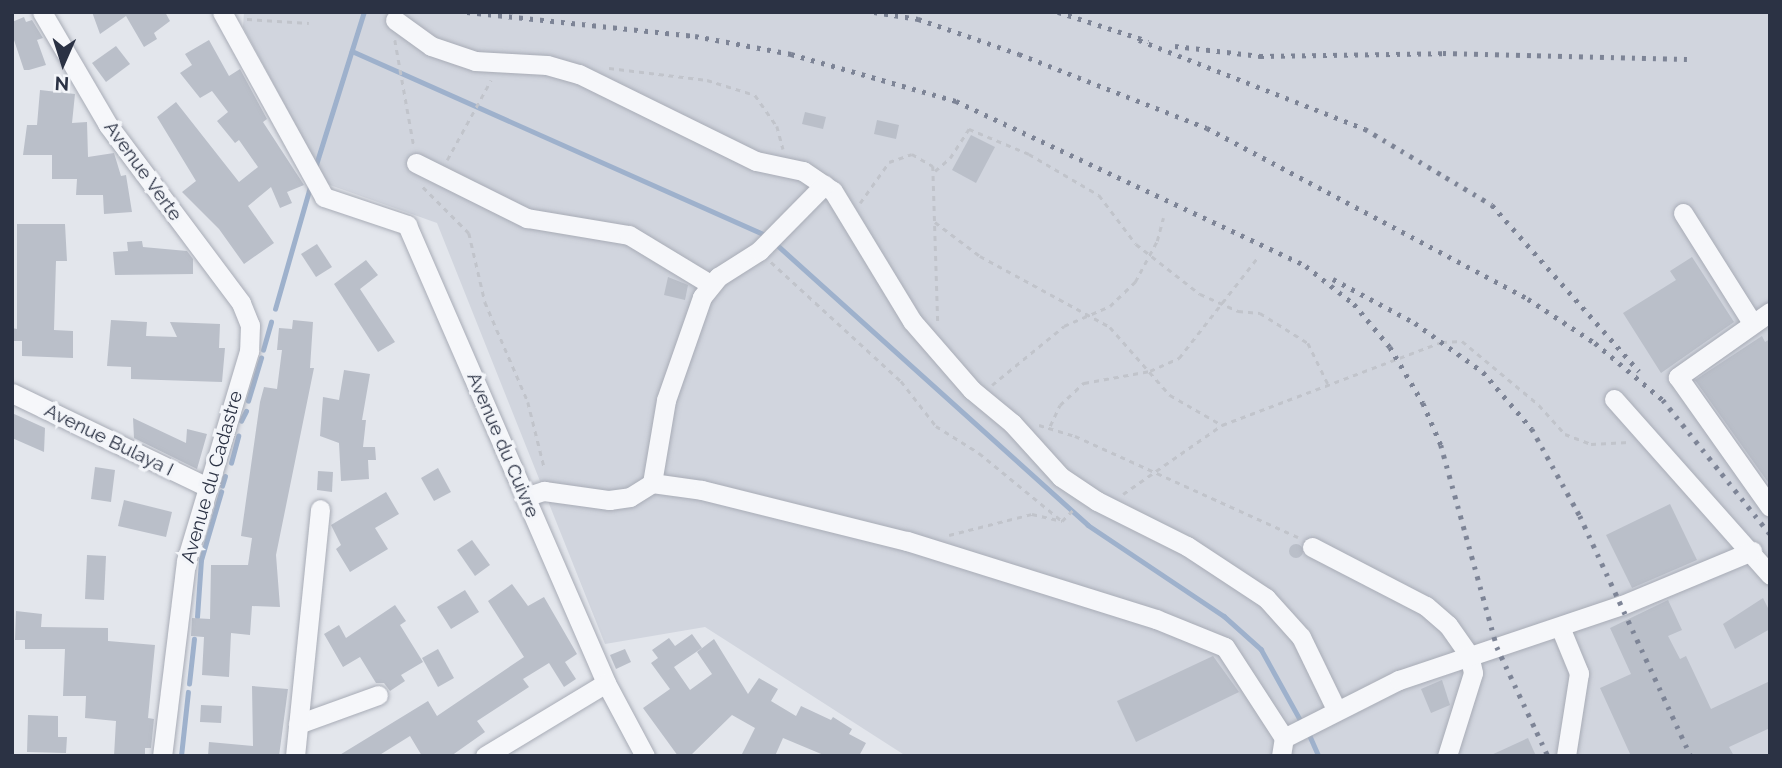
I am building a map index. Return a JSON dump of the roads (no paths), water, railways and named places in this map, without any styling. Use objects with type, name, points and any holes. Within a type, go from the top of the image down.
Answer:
[{"type":"street","name":"Avenue Verte","points":[[42,12],[108,125],[241,303],[250,325]]},
{"type":"street","name":"Avenue du Cuivre","points":[[223,13],[314,178],[331,202],[407,225],[606,683],[645,756]]},
{"type":"street","points":[[396,20],[431,46],[499,64],[547,65],[579,74],[756,161],[803,172],[833,191],[912,321],[943,358],[981,397],[1012,423],[1061,477],[1105,505],[1187,546],[1266,598],[1301,637],[1336,709]]},
{"type":"street","points":[[416,163],[437,176],[527,218],[629,235],[710,284]]},
{"type":"street","points":[[652,483],[670,387],[710,284],[760,251],[824,185]]},
{"type":"street","points":[[1683,213],[1751,321]]},
{"type":"street","points":[[1770,312],[1751,321],[1678,377],[1770,507]]},
{"type":"street","name":"Avenue du Cadastre","points":[[162,756],[186,561],[249,351],[250,325]]},
{"type":"street","name":"Avenue Bulaya I","points":[[12,393],[207,487]]},
{"type":"street","points":[[1614,399],[1752,551],[1770,575]]},
{"type":"street","points":[[525,497],[544,491],[609,500],[629,498],[652,483],[702,490],[907,541],[1205,637],[1225,647],[1282,747],[1336,709],[1469,656],[1560,627],[1752,551]]},
{"type":"street","points":[[295,756],[320,509]]},
{"type":"street","points":[[1312,547],[1426,606],[1448,625],[1469,656],[1473,673],[1447,756]]},
{"type":"street","points":[[1560,627],[1579,673],[1566,756]]},
{"type":"street","points":[[485,756],[606,683]]},
{"type":"street","points":[[298,724],[377,695]]},
{"type":"waterway","points":[[315,168],[364,12]]},
{"type":"waterway","points":[[352,51],[765,235]]},
{"type":"waterway","points":[[275,309],[310,187]]},
{"type":"waterway","points":[[775,243],[1088,525],[1224,616],[1261,649],[1302,723]]},
{"type":"waterway","points":[[263,350],[271,322]]},
{"type":"waterway","points":[[248,401],[261,358]]},
{"type":"waterway","points":[[241,421],[246,411]]},
{"type":"waterway","points":[[231,463],[238,436]]},
{"type":"waterway","points":[[222,486],[225,476]]},
{"type":"waterway","points":[[197,617],[201,560],[221,492]]},
{"type":"waterway","points":[[189,684],[194,639]]},
{"type":"waterway","points":[[181,756],[188,692]]},
{"type":"waterway","points":[[1309,734],[1319,756]]},
{"type":"railway","points":[[467,12],[695,36],[791,54],[956,101],[1306,266],[1354,304],[1390,347],[1423,403],[1441,445],[1497,647],[1548,756]]},
{"type":"railway","points":[[874,12],[918,19],[1019,54],[1207,128],[1528,299],[1595,343],[1663,400],[1770,534]]},
{"type":"railway","points":[[1058,12],[1148,41]]},
{"type":"railway","points":[[1139,40],[1365,129],[1492,205],[1639,371]]},
{"type":"railway","points":[[1175,46],[1260,56],[1443,53],[1687,59]]},
{"type":"railway","points":[[1333,279],[1415,323],[1483,372],[1532,429],[1580,516],[1691,756]]}]
